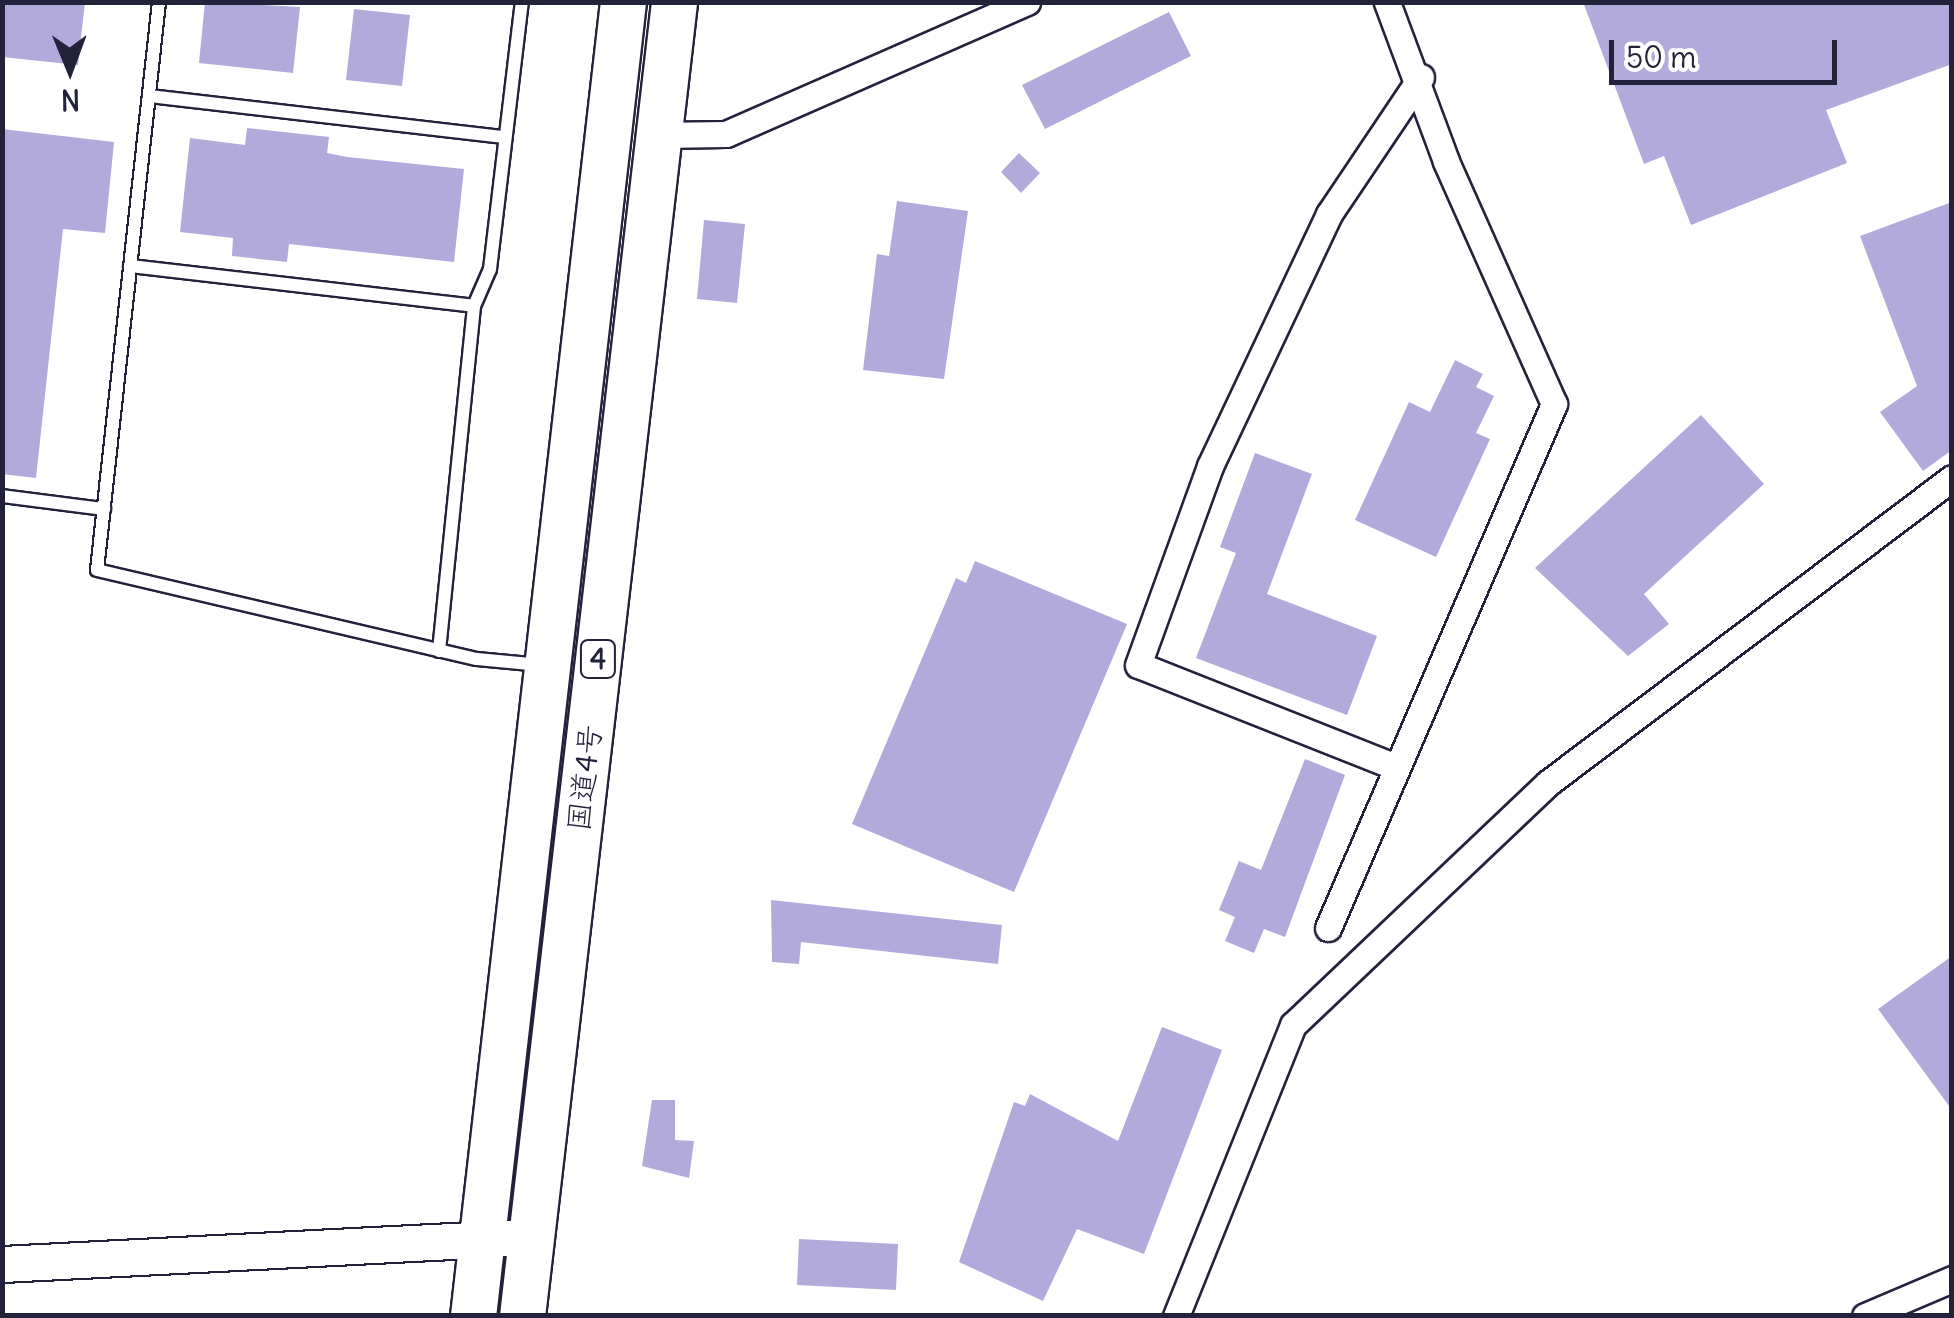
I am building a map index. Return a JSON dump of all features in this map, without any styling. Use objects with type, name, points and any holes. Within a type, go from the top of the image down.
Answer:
[{"type":"highway","name":"国道4号","points":[[472,1316],[623,2]]},
{"type":"highway","name":"国道4号","points":[[522,1316],[674,2]]},
{"type":"street","points":[[658,136],[726,134],[1027,2]]},
{"type":"street","points":[[1328,928],[1554,404],[1446,161],[1421,78],[1387,2]]},
{"type":"street","points":[[1396,767],[1138,665],[1210,466],[1329,214],[1421,78]]},
{"type":"street","points":[[1176,1316],[1293,1024],[1548,783],[1952,478]]},
{"type":"street","points":[[2,1264],[479,1236],[530,1237]]},
{"type":"street","points":[[1865,1316],[1952,1279]]},
{"type":"lane","points":[[159,2],[96,570],[439,651],[544,665]]},
{"type":"lane","points":[[439,651],[474,306],[490,268],[522,2]]},
{"type":"lane","points":[[149,96],[506,137]]},
{"type":"lane","points":[[130,266],[474,306]]},
{"type":"lane","points":[[2,496],[104,509]]},
{"type":"building","points":[[2,2],[85,2],[78,65],[2,57]]},
{"type":"building","points":[[205,2],[300,7],[293,73],[199,63]]},
{"type":"building","points":[[1583,2],[1952,2],[1952,64],[1826,110],[1847,163],[1691,225],[1664,156],[1644,164]]},
{"type":"building","points":[[354,9],[410,15],[402,86],[346,80]]},
{"type":"building","points":[[1169,12],[1191,56],[1045,129],[1022,85]]},
{"type":"building","points":[[247,128],[329,137],[327,153],[347,157],[464,169],[454,262],[289,244],[287,262],[232,256],[233,238],[180,232],[190,138],[245,145]]},
{"type":"building","points":[[2,129],[114,142],[105,233],[63,229],[36,478],[2,474]]},
{"type":"building","points":[[1019,153],[1040,173],[1021,193],[1001,172]]},
{"type":"building","points":[[897,201],[968,211],[944,379],[863,370],[877,254],[889,256]]},
{"type":"building","points":[[1952,202],[1952,450],[1923,471],[1880,412],[1917,386],[1860,236]]},
{"type":"building","points":[[704,220],[745,224],[737,303],[697,299]]},
{"type":"building","points":[[1455,360],[1483,374],[1476,387],[1494,396],[1476,433],[1490,439],[1436,557],[1355,520],[1409,402],[1430,412]]},
{"type":"building","points":[[1701,415],[1764,484],[1644,594],[1669,624],[1628,656],[1535,568]]},
{"type":"building","points":[[1255,453],[1312,474],[1267,594],[1377,636],[1347,715],[1196,658],[1236,553],[1220,547]]},
{"type":"building","points":[[975,561],[1127,624],[1014,892],[852,824],[956,578],[966,583]]},
{"type":"building","points":[[1305,759],[1345,775],[1285,937],[1264,929],[1254,953],[1225,941],[1235,917],[1219,910],[1239,861],[1261,870]]},
{"type":"building","points":[[771,900],[1002,925],[998,964],[801,942],[799,964],[772,962]]},
{"type":"building","points":[[1952,956],[1952,1110],[1878,1009]]},
{"type":"building","points":[[1162,1027],[1222,1050],[1144,1254],[1077,1229],[1043,1301],[959,1262],[1014,1102],[1025,1106],[1030,1094],[1118,1141]]},
{"type":"building","points":[[652,1100],[675,1100],[675,1140],[694,1141],[689,1178],[642,1166]]},
{"type":"building","points":[[799,1239],[898,1244],[896,1290],[797,1285]]}]
